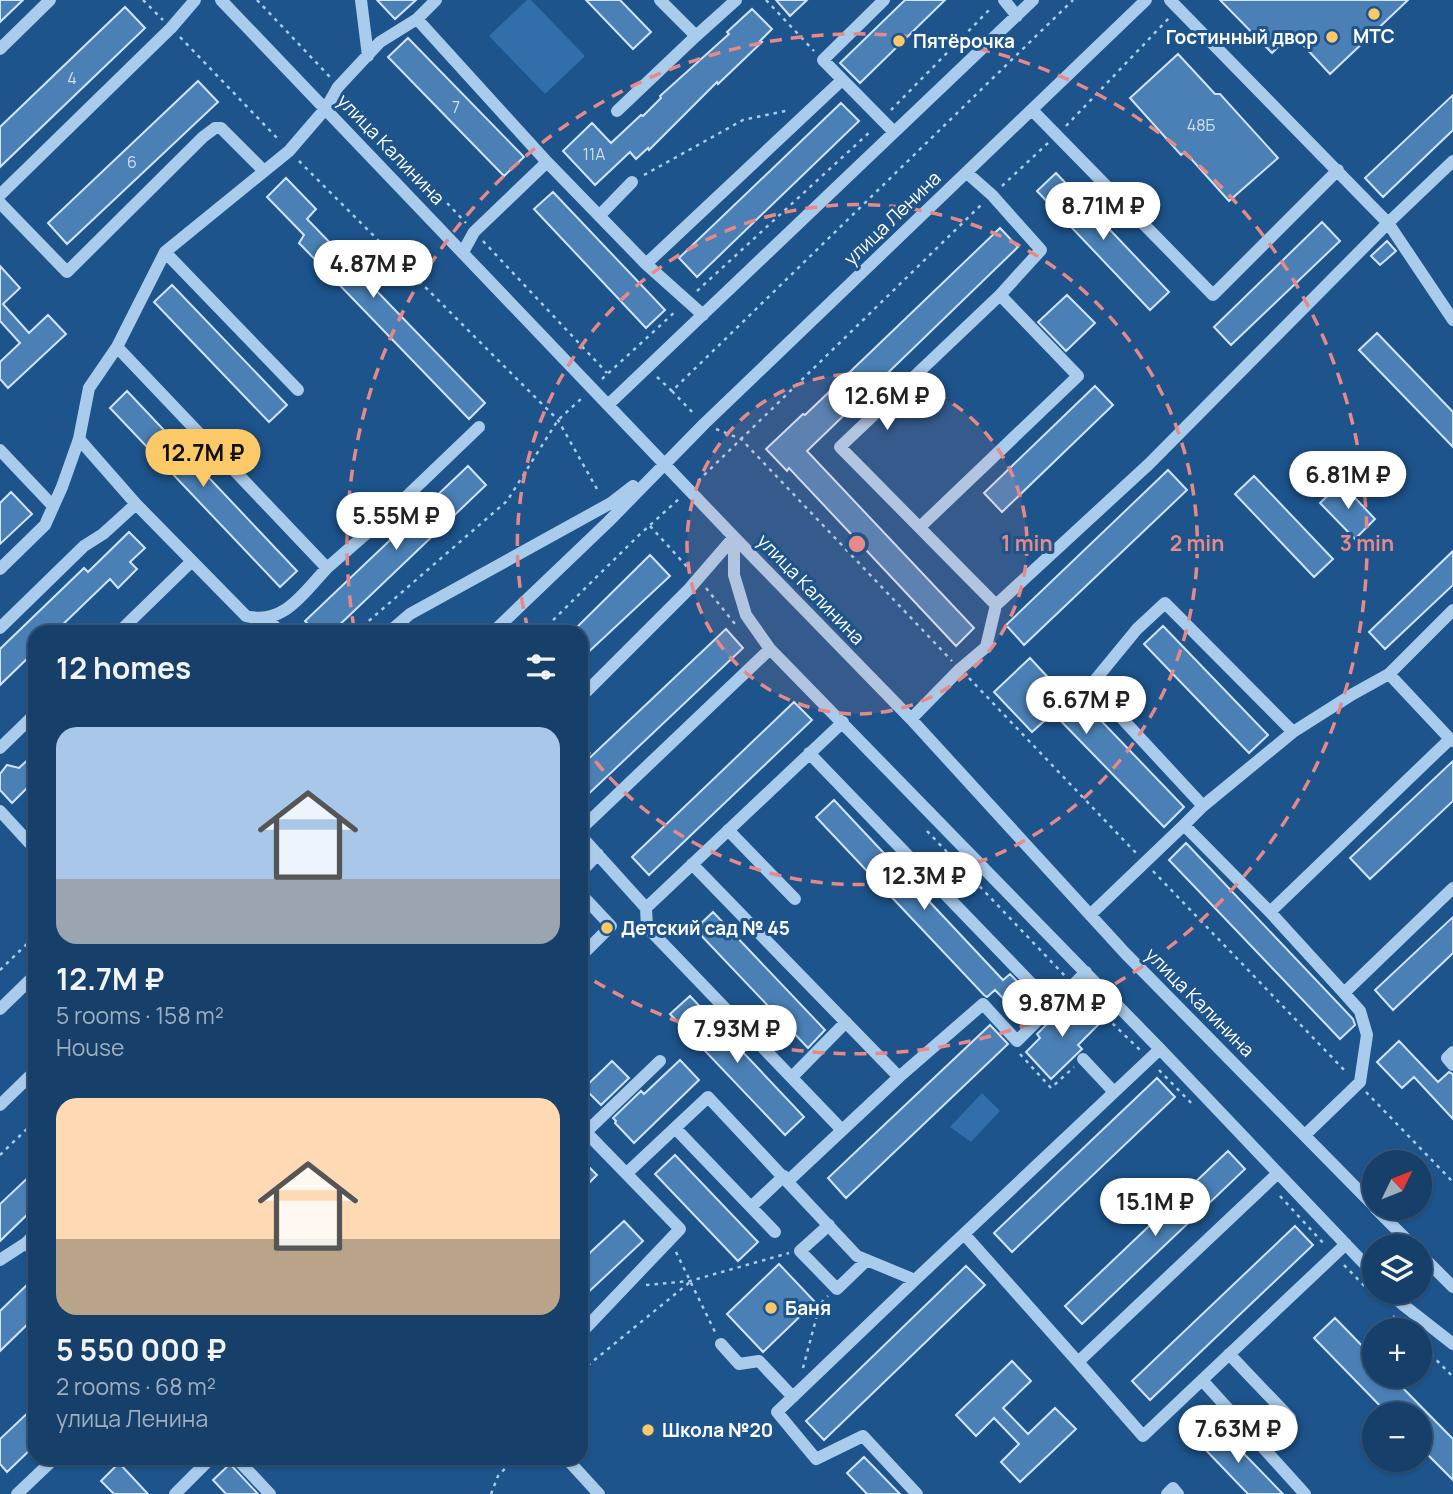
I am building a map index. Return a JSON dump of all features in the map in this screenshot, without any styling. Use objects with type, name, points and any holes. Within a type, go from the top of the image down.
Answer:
[{"type":"street","points":[[0,49],[50,0]]},
{"type":"street","points":[[0,195],[171,28],[195,0]]},
{"type":"street","name":"улица Калинина","points":[[221,0],[911,719],[1090,915],[1362,1194]]},
{"type":"street","points":[[361,0],[368,55]]},
{"type":"street","points":[[0,569],[45,525],[79,439],[89,388],[117,347],[165,252],[289,151],[326,108],[338,87],[380,42],[417,19],[436,0]]},
{"type":"street","points":[[660,0],[696,36]]},
{"type":"street","points":[[617,111],[736,0]]},
{"type":"street","points":[[884,0],[823,60],[894,132]]},
{"type":"street","points":[[1002,0],[1017,16]]},
{"type":"street","points":[[608,404],[1033,0]]},
{"type":"street","name":"улица Ленина","points":[[500,625],[1146,0]]},
{"type":"street","points":[[1174,4],[1388,223],[1453,320]]},
{"type":"street","points":[[417,19],[599,216],[646,264],[703,314]]},
{"type":"street","points":[[646,264],[842,79]]},
{"type":"street","points":[[1031,110],[1213,295],[1338,170]]},
{"type":"street","points":[[0,203],[67,272],[215,128],[221,128],[264,171]]},
{"type":"street","points":[[911,719],[960,669],[986,647],[996,604],[1149,464],[1453,161]]},
{"type":"street","points":[[463,253],[474,232],[547,162]]},
{"type":"street","points":[[967,173],[992,195],[1041,250],[1000,295],[840,447],[996,604]]},
{"type":"street","points":[[599,216],[632,182]]},
{"type":"street","points":[[165,252],[298,390]]},
{"type":"street","points":[[920,527],[1078,376],[1000,295]]},
{"type":"street","points":[[117,347],[327,568]]},
{"type":"street","points":[[79,439],[136,504],[246,616],[268,619],[282,614],[327,568],[383,519],[478,427]]},
{"type":"street","points":[[0,450],[53,506]]},
{"type":"street","name":"улица Ленина","points":[[398,625],[410,614],[611,503],[665,463]]},
{"type":"street","points":[[0,628],[83,546],[103,534],[136,504]]},
{"type":"street","points":[[734,537],[734,576],[746,615],[770,649],[1086,972],[1362,1261]]},
{"type":"street","points":[[588,690],[689,589],[734,537]]},
{"type":"street","points":[[126,625],[192,561]]},
{"type":"street","points":[[1203,806],[1091,685],[1137,629],[1165,603],[1293,732]]},
{"type":"street","points":[[1090,915],[1203,806],[1293,732],[1390,674],[1453,610]]},
{"type":"street","points":[[268,619],[274,625]]},
{"type":"street","points":[[588,822],[770,649]]},
{"type":"street","points":[[1270,912],[1452,740],[1390,674]]},
{"type":"street","points":[[0,748],[28,721]]},
{"type":"street","points":[[646,908],[843,722]]},
{"type":"street","points":[[809,753],[1052,1006]]},
{"type":"street","points":[[0,811],[28,841]]},
{"type":"street","points":[[1184,825],[1270,912],[1360,1011],[1367,1035],[1360,1082],[1305,1135]]},
{"type":"street","points":[[728,830],[795,898]]},
{"type":"street","points":[[588,843],[646,908],[647,927],[842,1130]]},
{"type":"street","points":[[588,865],[598,854]]},
{"type":"street","points":[[692,864],[899,1077]]},
{"type":"street","points":[[1344,993],[1453,888]]},
{"type":"street","points":[[588,901],[611,926],[588,949]]},
{"type":"street","points":[[751,1208],[983,1004],[1017,1041],[1086,972]]},
{"type":"street","points":[[0,1009],[28,982]]},
{"type":"street","points":[[792,1077],[846,1022]]},
{"type":"street","points":[[917,1494],[863,1436],[816,1459],[777,1412],[1160,1049]]},
{"type":"street","points":[[1453,1052],[1447,1058],[1453,1065]]},
{"type":"street","points":[[1083,1059],[1114,1092]]},
{"type":"street","points":[[588,1125],[660,1060]]},
{"type":"street","points":[[0,1105],[28,1078]]},
{"type":"street","points":[[627,1173],[708,1097],[857,1256],[915,1280]]},
{"type":"street","points":[[675,1128],[775,1232]]},
{"type":"street","points":[[588,1133],[680,1229],[588,1326]]},
{"type":"street","points":[[1078,1362],[1278,1174]]},
{"type":"street","name":"улица Калинина","points":[[1388,1220],[1401,1234]]},
{"type":"street","points":[[829,1225],[800,1251],[837,1289],[867,1261]]},
{"type":"street","points":[[964,1234],[1143,1436],[1346,1244]]},
{"type":"street","points":[[0,1260],[28,1245]]},
{"type":"street","points":[[1432,1266],[1453,1287]]},
{"type":"street","points":[[1402,1304],[1453,1344]]},
{"type":"street","points":[[721,1343],[739,1364],[759,1361],[793,1397]]},
{"type":"street","points":[[1229,1354],[1290,1418]]},
{"type":"street","points":[[1202,1380],[1305,1494]]},
{"type":"street","points":[[18,1494],[47,1465]]},
{"type":"street","points":[[176,1494],[204,1465]]},
{"type":"street","points":[[243,1465],[270,1494]]},
{"type":"street","points":[[572,1465],[599,1494]]},
{"type":"street","points":[[1167,1494],[1173,1488],[1178,1494]]},
{"type":"path","points":[[143,0],[289,151],[558,420],[597,489]]},
{"type":"path","points":[[257,0],[607,373],[883,120],[1002,0]]},
{"type":"path","points":[[766,0],[823,60]]},
{"type":"path","points":[[647,367],[672,391],[1073,0]]},
{"type":"path","points":[[1174,4],[1057,135],[741,439],[1453,1182]]},
{"type":"path","points":[[632,182],[743,120],[790,110],[805,115]]},
{"type":"path","points":[[364,625],[507,501],[558,420]]},
{"type":"path","points":[[548,625],[650,526]]},
{"type":"path","points":[[0,970],[28,943]]},
{"type":"path","points":[[1017,1041],[1020,1056],[1051,1088],[1083,1059]]},
{"type":"path","points":[[0,1155],[28,1128]]},
{"type":"path","points":[[670,1239],[721,1343]]},
{"type":"path","points":[[625,1286],[690,1281],[800,1251]]},
{"type":"path","points":[[588,1365],[690,1281]]},
{"type":"path","points":[[803,1369],[820,1304]]},
{"type":"path","points":[[1432,1355],[1453,1377]]},
{"type":"path","points":[[491,1494],[498,1476],[509,1465]]},
{"type":"shaded area","points":[[527,0],[531,0],[585,56],[545,94],[489,36]]},
{"type":"shaded area","points":[[982,1093],[1000,1111],[971,1142],[950,1127]]},
{"type":"building","points":[[0,0],[23,0],[0,22]]},
{"type":"building","points":[[377,0],[416,0],[395,19]]},
{"type":"building","points":[[586,0],[620,0],[651,32],[633,49]]},
{"type":"building","points":[[776,0],[807,0],[790,16]]},
{"type":"building","points":[[905,0],[945,0],[860,83],[840,63]]},
{"type":"building","name":"Гостинный двор","points":[[1220,0],[1408,0],[1330,74],[1292,33],[1272,53]]},
{"type":"building","points":[[125,7],[145,28],[0,167],[0,127]]},
{"type":"building","points":[[752,9],[772,29],[760,41],[762,42],[718,84],[717,82],[649,150],[648,148],[636,159],[630,152],[595,185],[563,151],[592,123],[611,143],[643,116],[660,96],[729,34],[727,32]]},
{"type":"building","points":[[408,38],[524,157],[504,176],[388,57]]},
{"type":"building","points":[[1178,54],[1215,94],[1220,94],[1278,158],[1229,201],[1185,152],[1181,155],[1130,98]]},
{"type":"building","points":[[198,81],[218,102],[67,244],[48,223]]},
{"type":"building","points":[[1453,95],[1453,130],[1383,197],[1365,178]]},
{"type":"building","points":[[841,103],[859,121],[697,277],[679,258]]},
{"type":"building","points":[[1056,173],[1169,292],[1150,310],[1037,191]]},
{"type":"building","points":[[286,178],[316,209],[307,219],[485,403],[469,419],[299,243],[304,235],[267,197]]},
{"type":"building","points":[[553,192],[665,310],[646,328],[534,209]]},
{"type":"building","points":[[1322,222],[1340,241],[1231,345],[1214,327]]},
{"type":"building","points":[[1000,228],[1018,247],[807,451],[974,628],[956,646],[789,468],[787,471],[766,449]]},
{"type":"building","points":[[1387,241],[1396,251],[1380,265],[1371,256]]},
{"type":"building","points":[[0,266],[20,288],[3,304],[29,333],[48,315],[66,334],[8,388],[0,379],[0,362],[20,343],[0,321]]},
{"type":"building","points":[[172,285],[287,405],[269,422],[154,302]]},
{"type":"building","points":[[1067,295],[1095,323],[1066,351],[1038,322]]},
{"type":"building","points":[[1377,333],[1453,412],[1453,447],[1359,350]]},
{"type":"building","points":[[1095,386],[1113,405],[1002,512],[984,493]]},
{"type":"building","points":[[127,391],[297,571],[280,587],[110,408]]},
{"type":"building","points":[[468,466],[486,485],[339,625],[309,625],[305,621]]},
{"type":"building","points":[[1168,470],[1187,490],[1024,645],[1006,625]]},
{"type":"building","points":[[1254,476],[1333,559],[1314,577],[1235,494]]},
{"type":"building","points":[[1341,483],[1375,519],[1355,539],[1320,503]]},
{"type":"building","points":[[11,492],[32,514],[0,544],[0,503]]},
{"type":"building","points":[[129,532],[145,548],[130,562],[137,569],[118,588],[110,579],[62,625],[28,625],[28,658],[0,685],[0,649],[84,568],[88,572]]},
{"type":"building","points":[[1453,551],[1453,585],[1385,649],[1369,632]]},
{"type":"building","points":[[650,555],[670,576],[588,652],[588,625],[579,625]]},
{"type":"building","points":[[1163,626],[1268,735],[1249,753],[1144,644]]},
{"type":"building","points":[[726,629],[743,648],[588,794],[588,759]]},
{"type":"building","points":[[1030,658],[1081,713],[1087,706],[1184,807],[1164,827],[1053,713],[1032,732],[994,692]]},
{"type":"building","points":[[794,702],[812,720],[649,875],[632,857]]},
{"type":"building","points":[[28,760],[28,789],[12,803],[0,790],[0,774],[7,765],[19,768]]},
{"type":"building","points":[[1453,761],[1453,801],[1370,879],[1350,858]]},
{"type":"building","points":[[834,800],[1003,980],[1010,974],[1040,1005],[1025,1021],[995,990],[987,997],[984,995],[816,817]]},
{"type":"building","points":[[1186,843],[1353,1019],[1355,1025],[1340,1039],[1169,860]]},
{"type":"building","points":[[713,912],[825,1030],[808,1048],[695,929]]},
{"type":"building","points":[[1453,917],[1453,953],[1393,1010],[1375,990]]},
{"type":"building","points":[[690,996],[804,1117],[785,1135],[670,1014]]},
{"type":"building","points":[[1072,1002],[1076,1006],[1078,1004],[1098,1025],[1078,1045],[1082,1049],[1051,1079],[1026,1052],[1040,1038],[1037,1034]]},
{"type":"building","points":[[990,1025],[1008,1044],[846,1198],[828,1178]]},
{"type":"building","points":[[1399,1041],[1438,1082],[1449,1072],[1453,1074],[1453,1119],[1414,1077],[1402,1088],[1377,1062]]},
{"type":"building","points":[[680,1060],[699,1080],[634,1143],[613,1118],[641,1091],[644,1094]]},
{"type":"building","points":[[612,1061],[629,1078],[601,1105],[588,1092],[588,1084]]},
{"type":"building","points":[[1157,1078],[1175,1097],[1012,1252],[994,1233]]},
{"type":"building","points":[[1228,1151],[1245,1169],[1082,1324],[1065,1306]]},
{"type":"building","points":[[675,1155],[758,1242],[738,1261],[655,1174]]},
{"type":"building","points":[[588,1166],[597,1175],[588,1184]]},
{"type":"building","points":[[28,1178],[28,1214],[0,1241],[0,1204]]},
{"type":"building","points":[[624,1221],[643,1241],[588,1292],[588,1254]]},
{"type":"building","points":[[1295,1226],[1313,1245],[1150,1400],[1132,1381]]},
{"type":"building","name":"Баня","points":[[779,1264],[815,1302],[763,1352],[727,1314]]},
{"type":"building","points":[[966,1266],[985,1285],[824,1440],[806,1421]]},
{"type":"building","points":[[28,1284],[28,1324],[0,1351],[0,1311]]},
{"type":"building","points":[[1335,1318],[1362,1346],[1362,1387],[1314,1338]]},
{"type":"building","points":[[1012,1361],[1031,1381],[1003,1408],[1028,1434],[1055,1408],[1076,1429],[1020,1482],[1001,1462],[1019,1444],[994,1418],[976,1436],[956,1415]]},
{"type":"building","points":[[1363,1388],[1403,1388],[1417,1402],[1376,1402]]},
{"type":"building","points":[[28,1413],[28,1452],[7,1472],[0,1464],[0,1439]]},
{"type":"building","points":[[1432,1418],[1453,1439],[1453,1480],[1432,1459]]},
{"type":"building","points":[[1218,1427],[1283,1494],[1248,1494],[1200,1444]]},
{"type":"building","points":[[864,1457],[900,1494],[867,1494],[847,1473]]},
{"type":"building","points":[[117,1465],[121,1465],[148,1494],[114,1494],[101,1481]]},
{"type":"building","points":[[231,1465],[258,1494],[226,1494],[213,1480]]},
{"type":"place","name":"МТС","points":[[1374,14]]},
{"type":"place","name":"Гостинный двор","points":[[1332,37]]},
{"type":"place","name":"Пятёрочка","points":[[899,41]]},
{"type":"place","name":"Детский сад № 45","points":[[607,928]]},
{"type":"place","name":"Баня","points":[[771,1308]]},
{"type":"place","name":"Школа №20","points":[[648,1430]]}]
